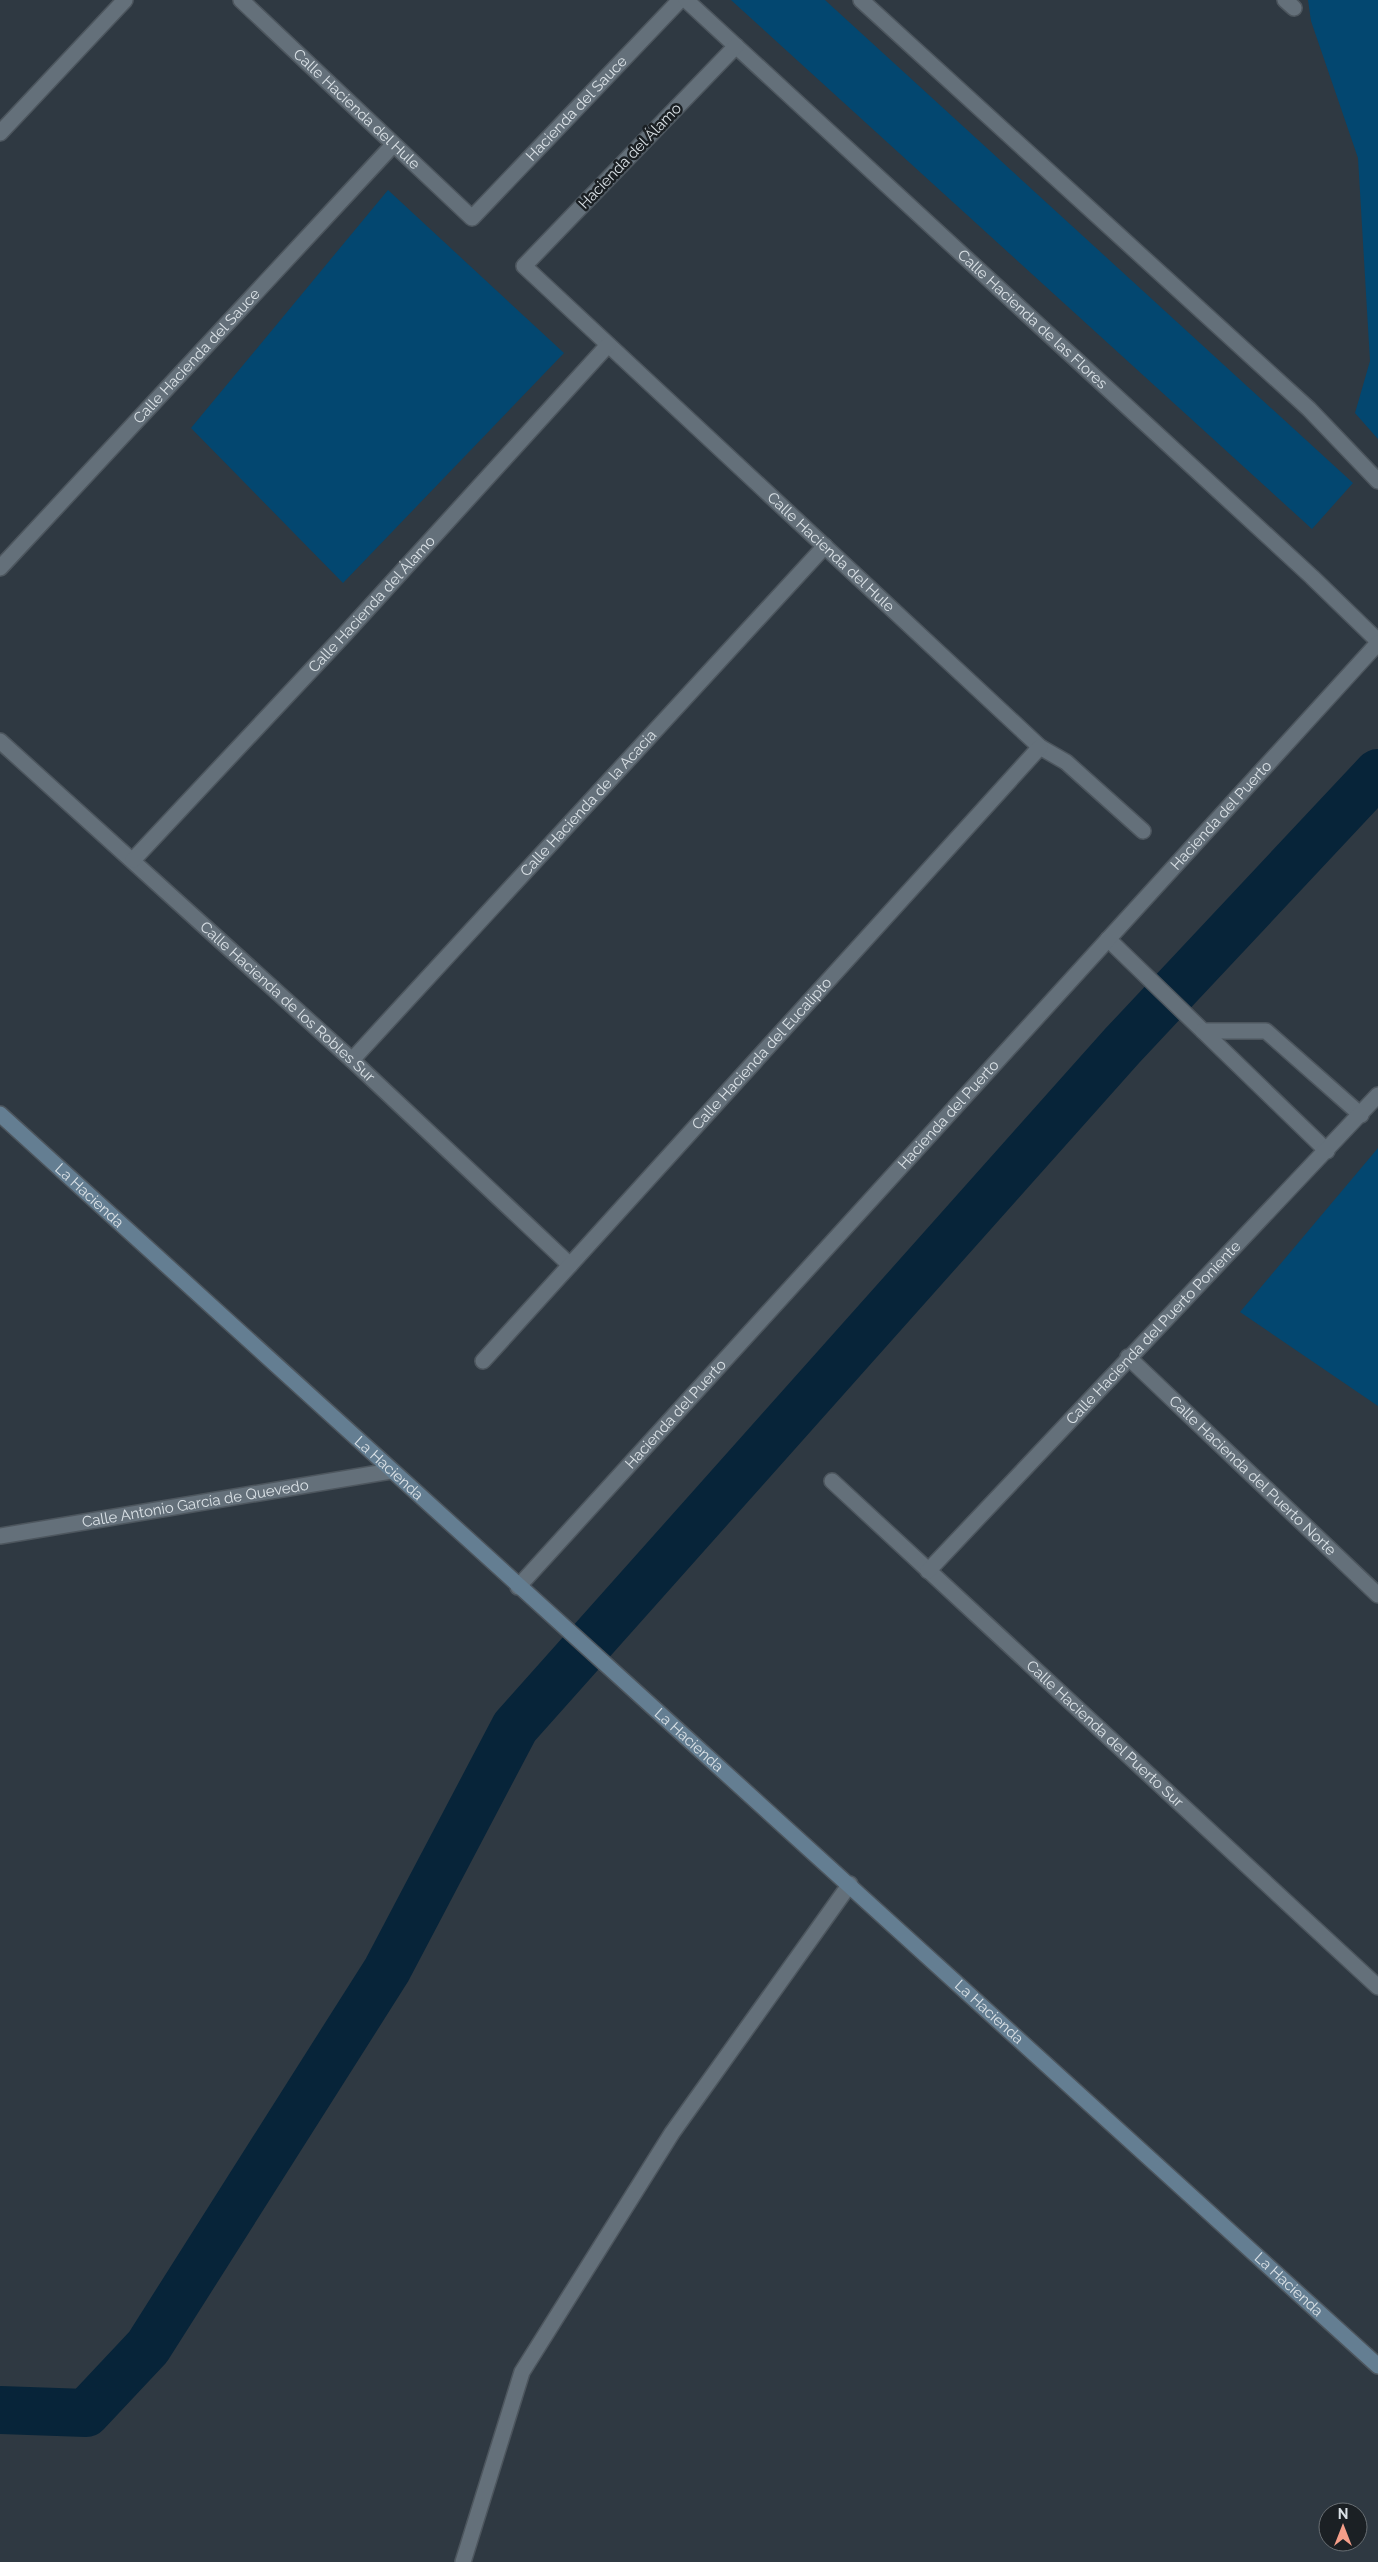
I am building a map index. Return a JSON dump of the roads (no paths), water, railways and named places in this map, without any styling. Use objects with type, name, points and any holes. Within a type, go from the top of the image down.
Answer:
[{"type":"street","points":[[0,134],[125,0]]},
{"type":"street","name":"Calle Hacienda del Hule","points":[[241,0],[472,218]]},
{"type":"street","name":"Hacienda del Sauce","points":[[472,218],[680,0]]},
{"type":"street","name":"Calle Hacienda de las Flores","points":[[686,0],[1304,570],[1378,642]]},
{"type":"street","points":[[861,0],[1309,409],[1378,481]]},
{"type":"street","name":"Hacienda del Álamo","points":[[524,266],[736,46]]},
{"type":"street","name":"Calle Hacienda del Sauce","points":[[0,568],[393,145]]},
{"type":"street","name":"Calle Hacienda del Hule","points":[[524,266],[1040,747],[1066,762],[1142,831]]},
{"type":"street","name":"Calle Hacienda del Álamo","points":[[134,860],[346,634],[608,345]]},
{"type":"street","name":"Calle Hacienda de la Acacia","points":[[352,1060],[824,546]]},
{"type":"street","name":"Hacienda del Puerto","points":[[520,1589],[1378,642]]},
{"type":"street","name":"Calle Hacienda de los Robles Sur","points":[[0,741],[134,860],[352,1060],[570,1265]]},
{"type":"street","name":"Calle Hacienda del Eucalipto","points":[[483,1361],[1040,747]]},
{"type":"street","points":[[1108,939],[1327,1151]]},
{"type":"street","points":[[1203,1031],[1266,1031],[1361,1115]]},
{"type":"street","name":"Calle Hacienda del Puerto Poniente","points":[[928,1571],[1128,1357],[1327,1151],[1378,1095]]},
{"type":"street","name":"La Hacienda","points":[[0,1114],[520,1589],[850,1884],[1378,2366]]},
{"type":"street","name":"Calle Hacienda del Puerto Norte","points":[[1128,1357],[1378,1595]]},
{"type":"street","name":"Calle Antonio García de Quevedo","points":[[0,1536],[391,1471]]},
{"type":"street","name":"Calle Hacienda del Puerto Sur","points":[[832,1481],[1378,1987]]},
{"type":"street","points":[[462,2562],[522,2372],[672,2133],[850,1884]]},
{"type":"waterway","points":[[0,2410],[86,2413],[148,2347],[387,1970],[515,1727],[1122,1046],[1378,773]]}]
